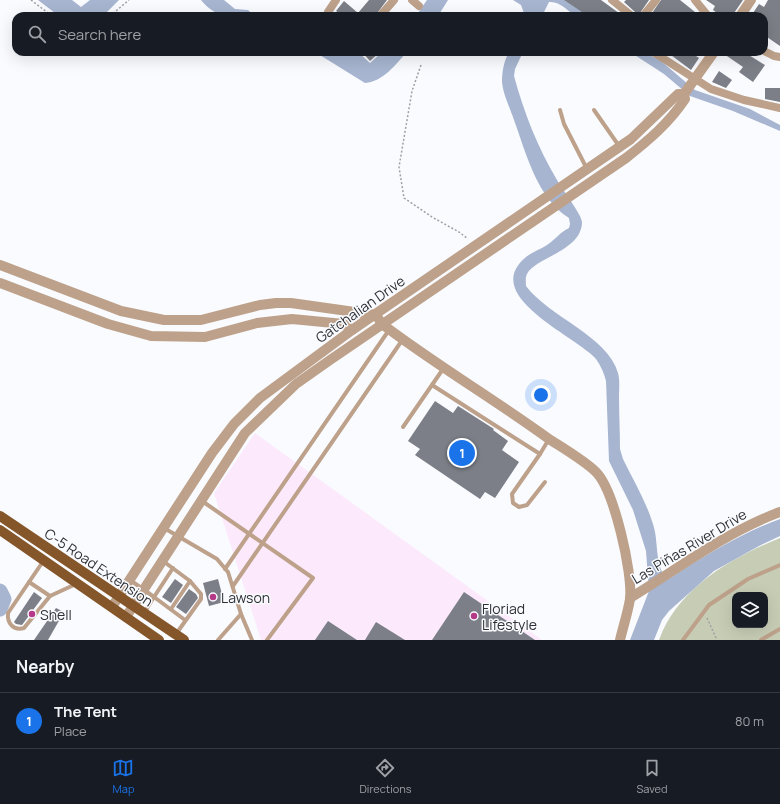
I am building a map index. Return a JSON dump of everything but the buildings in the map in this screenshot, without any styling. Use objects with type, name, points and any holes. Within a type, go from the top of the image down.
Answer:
[{"type":"main road","name":"C-5 Road Extension","points":[[0,516],[119,598],[180,637]]},
{"type":"main road","name":"C-5 Road Extension","points":[[0,530],[159,640]]},
{"type":"street","points":[[328,12],[336,0]]},
{"type":"street","points":[[384,12],[394,0]]},
{"type":"street","points":[[412,0],[419,6]]},
{"type":"street","points":[[612,0],[627,12]]},
{"type":"street","points":[[646,12],[656,0]]},
{"type":"street","points":[[695,0],[705,12]]},
{"type":"street","points":[[743,12],[751,0]]},
{"type":"street","points":[[768,53],[780,57]]},
{"type":"street","points":[[658,56],[688,87],[711,90],[744,100],[780,108]]},
{"type":"street","points":[[688,87],[711,56]]},
{"type":"street","name":"Gatchalian Drive","points":[[112,608],[204,465],[234,424],[260,398],[352,330],[619,147],[642,130],[678,94],[688,87]]},
{"type":"street","name":"Gatchalian Drive","points":[[126,617],[134,607],[218,473],[245,433],[270,408],[296,384],[386,327],[554,207],[626,158],[653,136],[674,116],[686,99],[688,87]]},
{"type":"street","points":[[665,107],[674,116]]},
{"type":"street","points":[[0,265],[121,311],[164,320],[200,320],[260,305],[276,303],[291,303],[376,315],[386,327],[443,368],[509,410],[597,472],[608,489],[620,528],[627,565],[630,598]]},
{"type":"street","points":[[0,283],[108,324],[151,336],[205,337],[257,323],[292,319],[344,324],[352,330]]},
{"type":"street","points":[[204,465],[218,473]]},
{"type":"street","name":"Las Piñas River Drive","points":[[620,640],[630,598],[664,575],[723,540],[766,517],[780,512]]},
{"type":"lane","points":[[560,110],[564,124],[586,169]]},
{"type":"lane","points":[[594,110],[619,147]]},
{"type":"lane","points":[[225,569],[386,327]]},
{"type":"lane","points":[[233,586],[403,339]]},
{"type":"lane","points":[[403,427],[443,368]]},
{"type":"lane","points":[[432,385],[540,454]]},
{"type":"lane","points":[[545,482],[528,505],[519,507],[513,502],[512,494],[549,439]]},
{"type":"lane","points":[[201,500],[313,578],[268,640]]},
{"type":"lane","points":[[164,528],[217,559],[228,572],[241,614],[252,640]]},
{"type":"lane","points":[[45,560],[8,613],[9,622],[13,627],[19,629],[24,628],[50,596],[78,583]]},
{"type":"lane","points":[[163,561],[190,581],[202,594],[201,599],[185,620],[180,637]]},
{"type":"lane","points":[[683,640],[704,611],[727,592],[748,579],[780,565]]},
{"type":"lane","points":[[144,614],[173,568]]},
{"type":"lane","points":[[130,580],[185,620]]},
{"type":"lane","points":[[171,609],[190,581]]},
{"type":"lane","points":[[29,582],[50,596]]},
{"type":"lane","points":[[221,639],[241,614]]},
{"type":"lane","points":[[760,640],[780,629]]},
{"type":"path","points":[[31,0],[47,12]]},
{"type":"path","points":[[115,12],[129,0]]},
{"type":"path","points":[[421,65],[412,91],[399,167],[404,198],[432,217],[459,232],[475,246]]},
{"type":"path","points":[[704,611],[717,640]]},
{"type":"shaded area","name":"Floriad Lifestyle","points":[[255,433],[542,640],[261,640],[214,493]]},
{"type":"green space","points":[[780,538],[780,640],[659,640],[679,605],[693,590],[725,565]]},
{"type":"water","points":[[38,0],[72,0],[81,7],[90,0],[119,0],[107,12],[54,12]]},
{"type":"water","points":[[201,0],[224,0],[235,9],[248,10],[250,12],[215,12]]},
{"type":"water","points":[[427,0],[448,0],[440,12],[419,12]]},
{"type":"water","points":[[513,0],[566,0],[586,12],[570,12],[557,3],[549,2],[544,12],[524,12],[521,5]]},
{"type":"water","points":[[321,56],[362,56],[370,63],[378,56],[403,56],[389,72],[372,82],[365,83]]},
{"type":"water","points":[[508,56],[521,56],[515,69],[514,76],[522,103],[532,130],[544,155],[557,180],[579,214],[582,222],[580,232],[574,240],[557,253],[531,268],[526,276],[526,286],[536,297],[591,337],[603,348],[612,360],[619,379],[620,449],[623,459],[650,515],[655,531],[658,560],[663,574],[667,580],[736,539],[780,519],[780,536],[714,571],[669,611],[662,620],[654,640],[630,640],[649,591],[646,551],[633,510],[609,461],[606,381],[603,372],[596,359],[536,314],[522,300],[514,286],[515,272],[526,257],[550,243],[569,228],[570,224],[569,218],[558,209],[541,187],[528,160],[503,87],[502,78]]},
{"type":"water","points":[[636,56],[652,56],[661,61],[695,90],[750,109],[780,125],[780,131],[733,111],[690,96],[664,74]]},
{"type":"waterway","points":[[0,591],[4,599],[0,609]]},
{"type":"place","name":"The Tent","points":[[462,453]]},
{"type":"place","name":"Lawson","points":[[213,597]]},
{"type":"place","name":"Shell","points":[[32,614]]},
{"type":"place","name":"Floriad Lifestyle","points":[[474,616]]}]
